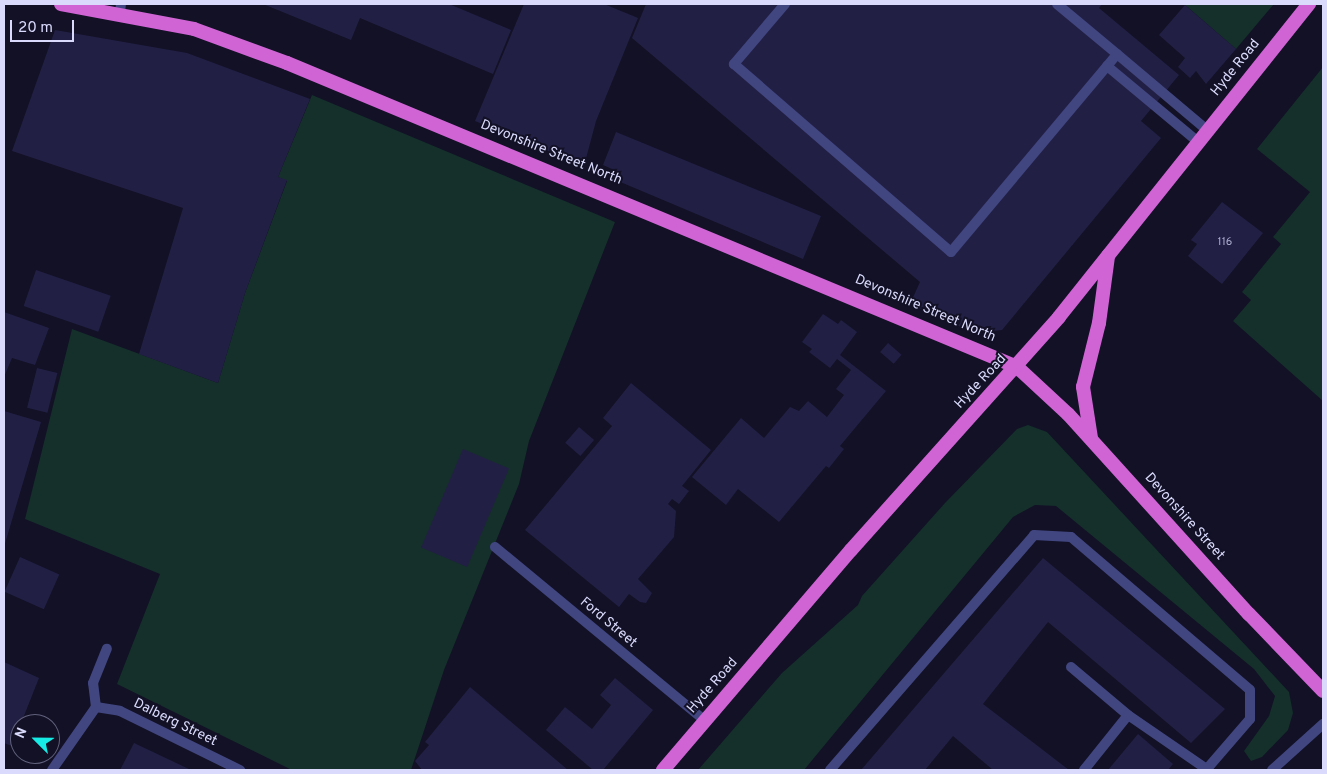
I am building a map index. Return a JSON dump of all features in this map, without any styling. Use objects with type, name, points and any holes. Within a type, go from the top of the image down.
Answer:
[{"type":"highway","name":"Devonshire Street North","points":[[61,4],[120,8],[194,29],[287,62],[1017,367]]},
{"type":"highway","name":"Hyde Road","points":[[663,770],[852,550],[1017,367],[1309,4]]},
{"type":"highway","points":[[1091,438],[1083,388],[1099,323],[1108,256]]},
{"type":"highway","name":"Devonshire Street","points":[[1017,367],[1091,438],[1249,614],[1323,691]]},
{"type":"street","points":[[785,4],[734,64],[951,252],[1117,54]]},
{"type":"street","points":[[1057,4],[1207,130]]},
{"type":"street","points":[[1107,66],[1197,141]]},
{"type":"street","points":[[830,770],[1034,535],[1071,537],[1250,690],[1250,719],[1207,770],[1128,715],[1070,667]]},
{"type":"street","name":"Ford Street","points":[[495,547],[704,720]]},
{"type":"street","points":[[52,770],[96,707],[93,683],[106,649]]},
{"type":"street","name":"Dalberg Street","points":[[96,707],[120,711],[240,770]]},
{"type":"street","points":[[1084,770],[1128,715]]},
{"type":"street","points":[[1272,770],[1323,724]]},
{"type":"green space","points":[[1184,4],[1274,4],[1236,49]]},
{"type":"green space","points":[[1323,67],[1323,401],[1233,321],[1251,300],[1242,292],[1281,244],[1273,237],[1310,192],[1257,149]]},
{"type":"green space","points":[[312,95],[615,222],[529,441],[519,484],[444,670],[411,770],[292,770],[117,684],[160,574],[25,519],[72,329],[218,383],[245,293],[287,181],[278,177]]},
{"type":"green space","points":[[1028,425],[1047,432],[1289,692],[1293,713],[1288,730],[1262,757],[1251,761],[1244,751],[1269,716],[1275,696],[1254,669],[1056,506],[1035,505],[1013,517],[804,770],[698,770],[782,673],[858,605],[862,596],[945,503],[1017,429]]},
{"type":"building","points":[[263,4],[449,4],[511,30],[493,74],[360,18],[351,40]]},
{"type":"building","points":[[524,4],[604,4],[638,18],[596,121],[584,166],[475,121]]},
{"type":"building","points":[[646,4],[1102,4],[1099,8],[1179,75],[1141,121],[1161,138],[1002,330],[974,333],[910,304],[920,282],[632,38]]},
{"type":"building","points":[[1185,5],[1236,49],[1206,84],[1196,71],[1190,78],[1178,67],[1185,58],[1159,35]]},
{"type":"building","points":[[55,30],[187,53],[310,99],[278,177],[287,180],[245,293],[218,383],[139,354],[183,208],[12,151]]},
{"type":"building","points":[[616,132],[821,216],[803,259],[618,181],[621,173],[603,165]]},
{"type":"building","points":[[1222,202],[1263,233],[1222,284],[1188,256],[1197,244],[1191,240]]},
{"type":"building","points":[[36,270],[111,296],[98,332],[24,306]]},
{"type":"building","points":[[4,312],[49,328],[35,365],[12,358],[4,377]]},
{"type":"building","points":[[823,314],[838,324],[841,320],[857,332],[840,355],[886,391],[840,446],[844,449],[829,468],[826,466],[779,522],[738,489],[726,505],[692,477],[741,418],[764,438],[790,407],[799,411],[808,401],[827,417],[844,395],[836,389],[851,370],[837,359],[830,368],[809,352],[812,349],[802,342]]},
{"type":"building","points":[[888,343],[902,355],[894,364],[880,352]]},
{"type":"building","points":[[37,368],[57,373],[47,413],[27,408]]},
{"type":"building","points":[[631,383],[711,450],[682,486],[689,491],[679,504],[672,499],[668,504],[676,511],[674,537],[638,579],[652,593],[646,603],[640,602],[629,594],[619,607],[525,530],[612,426],[603,418]]},
{"type":"building","points":[[4,411],[41,422],[4,547]]},
{"type":"building","points":[[579,427],[594,440],[580,456],[565,443]]},
{"type":"building","points":[[463,449],[509,469],[467,567],[421,547]]},
{"type":"building","points":[[20,557],[59,574],[44,609],[5,592]]},
{"type":"building","points":[[1043,558],[1225,709],[1191,743],[1048,622],[983,704],[1069,770],[993,770],[953,736],[925,770],[861,770]]},
{"type":"building","points":[[4,662],[39,678],[25,714],[10,714],[10,745],[4,743]]},
{"type":"building","points":[[615,678],[653,710],[603,770],[593,770],[546,730],[565,707],[592,729],[611,705],[600,695]]},
{"type":"building","points":[[470,687],[568,770],[422,770],[415,761],[429,745],[425,742]]},
{"type":"building","points":[[1138,734],[1173,764],[1168,770],[1108,770]]},
{"type":"building","points":[[134,743],[191,770],[120,770]]}]
